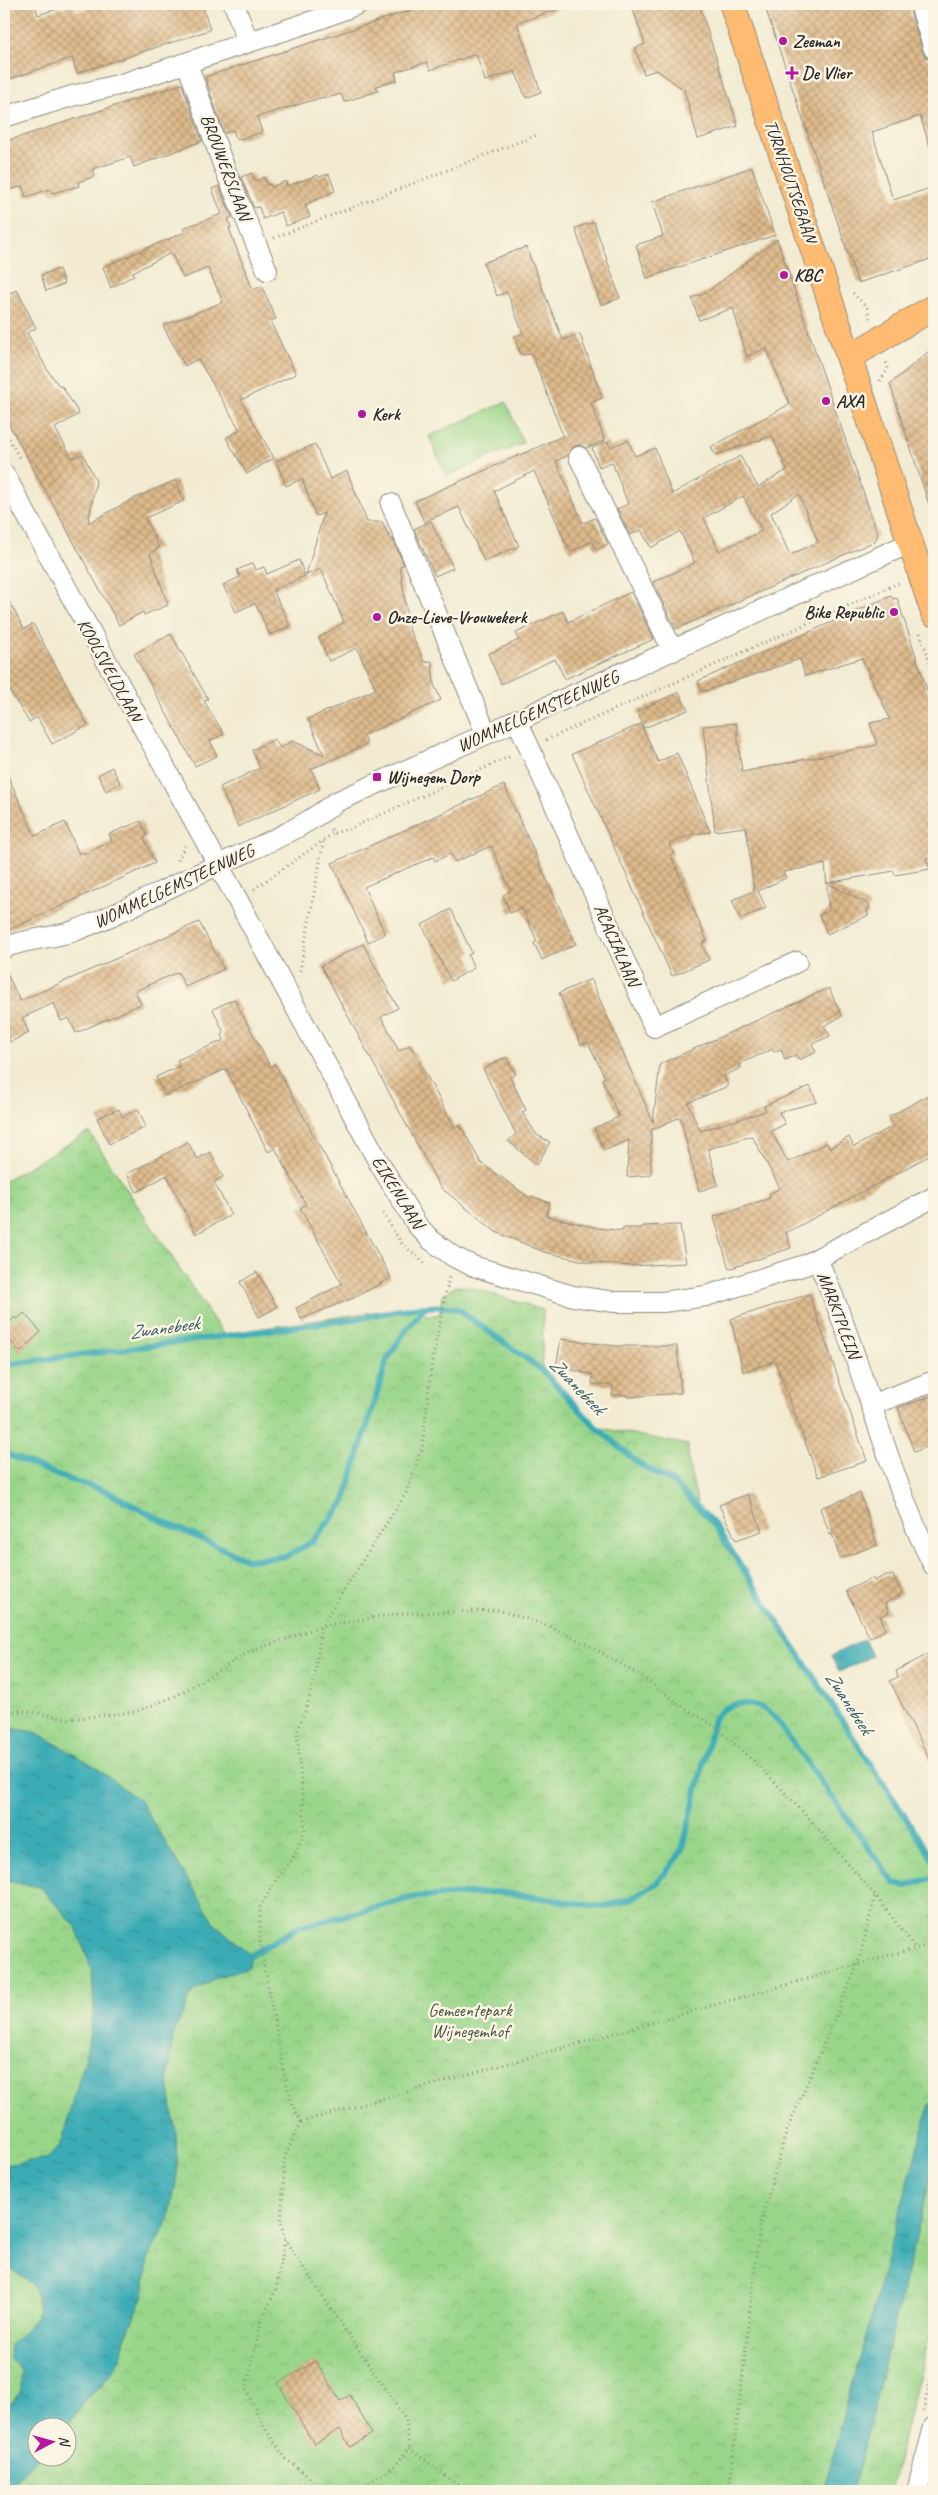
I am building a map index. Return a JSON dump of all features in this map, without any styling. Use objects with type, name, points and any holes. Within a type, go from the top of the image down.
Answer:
[{"type":"main road","name":"TURNHOUTSEBAAN","points":[[732,4],[934,614]]},
{"type":"main road","points":[[850,357],[934,307]]},
{"type":"street","points":[[234,4],[248,42]]},
{"type":"street","points":[[4,117],[187,63],[358,4]]},
{"type":"street","points":[[920,4],[934,48]]},
{"type":"street","name":"BROUWERSLAAN","points":[[187,63],[224,167],[267,270]]},
{"type":"street","points":[[579,457],[673,651]]},
{"type":"street","name":"KOOLSVELDLAAN","points":[[4,474],[217,865]]},
{"type":"street","points":[[391,504],[486,733]]},
{"type":"street","name":"WOMMELGEMSTEENWEG","points":[[4,948],[73,931],[264,844],[322,812],[336,802],[910,543]]},
{"type":"street","name":"ACACIALAAN","points":[[517,720],[654,1027],[797,962]]},
{"type":"street","name":"EIKENLAAN","points":[[217,865],[399,1197],[417,1225],[431,1240],[454,1257],[473,1266],[573,1296],[615,1302],[664,1302],[706,1296],[793,1270],[817,1259]]},
{"type":"street","name":"MARKTPLEIN","points":[[934,1197],[817,1259],[918,1535],[934,1566]]},
{"type":"street","points":[[871,1405],[934,1381]]},
{"type":"street","points":[[917,2491],[934,2427]]},
{"type":"path","points":[[257,245],[537,135]]},
{"type":"path","points":[[247,892],[334,833],[920,574]]},
{"type":"path","points":[[328,825],[334,833]]},
{"type":"path","points":[[295,969],[299,977],[324,840]]},
{"type":"path","points":[[380,1207],[402,1244],[416,1257],[435,1270]]},
{"type":"path","points":[[442,1274],[456,1280]]},
{"type":"path","points":[[301,2122],[292,2104],[285,2077],[260,1939],[260,1908],[274,1883],[294,1857],[305,1830],[297,1732],[308,1703],[316,1669],[321,1626],[406,1493],[422,1449],[432,1361],[449,1277]]},
{"type":"path","points":[[4,1711],[28,1711],[70,1719],[135,1712],[178,1696],[246,1653],[321,1626],[395,1614],[498,1610],[549,1626],[588,1645],[643,1677],[682,1706],[713,1725],[763,1770],[875,1895],[916,1949]]},
{"type":"path","points":[[729,2491],[760,2225],[767,2196],[786,2133],[858,1964],[875,1895]]},
{"type":"path","points":[[301,2122],[890,1954],[934,1944]]},
{"type":"path","points":[[301,2122],[286,2156],[280,2223],[285,2240],[406,2420],[409,2448],[396,2465],[356,2491]]},
{"type":"path","points":[[285,2240],[276,2289],[260,2321],[246,2389],[264,2427],[285,2458],[326,2491]]},
{"type":"path","points":[[409,2448],[466,2491]]},
{"type":"green space","points":[[506,402],[523,443],[446,476],[429,436]]},
{"type":"green space","name":"Gemeentepark Wijnegemhof","points":[[89,1132],[223,1334],[406,1307],[417,1307],[425,1314],[433,1315],[440,1313],[442,1295],[456,1286],[470,1287],[543,1310],[542,1370],[596,1427],[688,1445],[688,1460],[699,1510],[713,1523],[934,1861],[934,2319],[890,2491],[4,2491],[4,1181]]},
{"type":"water","points":[[864,1639],[872,1656],[839,1672],[831,1656]]},
{"type":"water","points":[[4,1727],[36,1732],[93,1765],[140,1801],[215,1924],[251,1955],[249,1967],[218,1977],[193,1991],[173,2035],[168,2083],[176,2133],[177,2177],[169,2219],[148,2259],[144,2295],[125,2338],[121,2358],[101,2386],[92,2392],[73,2418],[28,2418],[28,2468],[5,2491],[4,2413],[21,2390],[21,2371],[9,2357],[10,2345],[27,2329],[39,2310],[33,2285],[4,2266],[4,2165],[48,2158],[60,2145],[85,2060],[94,2009],[92,1971],[76,1927],[40,1887],[12,1882],[4,1883]]},
{"type":"water","points":[[930,2103],[934,2103],[934,2164],[853,2491],[823,2491]]},
{"type":"building","points":[[4,4],[35,4],[38,15],[74,4],[77,11],[106,4],[202,4],[210,30],[77,73],[72,58],[4,81]]},
{"type":"building","points":[[430,4],[564,4],[564,7],[517,23],[541,92],[526,98],[515,71],[485,81],[476,54],[430,70],[427,62],[395,72],[397,80],[376,86],[378,91],[344,102],[341,94],[324,99],[324,97],[257,117],[262,132],[237,140],[233,130],[224,133],[205,77]]},
{"type":"building","points":[[631,4],[699,4],[738,126],[698,139],[684,90],[657,70],[644,74],[635,48],[645,44]]},
{"type":"building","points":[[764,4],[908,4],[923,53],[926,58],[934,61],[934,149],[931,150],[920,116],[872,132],[893,200],[934,187],[934,258],[858,283]]},
{"type":"building","points":[[182,84],[202,141],[134,167],[130,157],[93,169],[95,176],[78,182],[79,186],[52,193],[50,189],[26,197],[22,186],[4,192],[4,142]]},
{"type":"building","points":[[752,167],[775,235],[647,278],[636,245],[663,236],[652,202]]},
{"type":"building","points":[[252,173],[255,181],[264,177],[267,185],[270,184],[271,187],[286,181],[287,186],[318,175],[319,177],[329,174],[335,191],[305,205],[310,217],[286,226],[281,212],[263,219],[259,207],[254,208],[241,177]]},
{"type":"building","points":[[219,186],[232,217],[228,219],[231,228],[229,228],[253,290],[262,286],[276,319],[270,321],[296,374],[241,400],[274,458],[247,474],[226,438],[240,430],[198,359],[185,366],[163,326],[223,302],[208,268],[183,278],[171,253],[133,272],[134,275],[111,288],[103,267],[185,232],[183,228],[222,214],[212,189]]},
{"type":"building","points":[[594,222],[620,298],[601,305],[575,228]]},
{"type":"building","points":[[777,239],[878,535],[875,541],[676,629],[653,582],[695,563],[680,531],[651,548],[641,530],[630,535],[617,509],[628,504],[612,462],[599,467],[592,448],[608,442],[610,447],[628,440],[635,456],[655,448],[672,494],[740,456],[758,487],[787,470],[772,436],[715,455],[711,447],[790,404],[766,348],[747,357],[733,308],[699,320],[692,298],[707,292]],"holes":[[[799,494],[818,542],[790,555],[771,513]],[[743,496],[762,531],[719,551],[704,518]]]},
{"type":"building","points":[[526,247],[563,340],[580,334],[602,398],[591,402],[605,441],[586,448],[580,445],[574,446],[567,456],[556,461],[583,523],[595,518],[608,544],[596,550],[592,541],[570,552],[534,471],[494,491],[519,546],[484,561],[459,507],[424,522],[415,501],[563,436],[532,354],[521,355],[514,337],[523,333],[507,292],[497,296],[483,263]]},
{"type":"building","points":[[59,269],[64,284],[46,291],[41,275]]},
{"type":"building","points":[[17,290],[36,328],[27,333],[48,371],[60,387],[62,386],[79,414],[55,428],[72,458],[83,454],[96,481],[88,523],[131,500],[176,480],[184,501],[145,518],[159,548],[150,553],[168,605],[144,615],[143,612],[119,625],[4,415],[4,295]]},
{"type":"building","points":[[934,347],[934,511],[931,511],[890,384]]},
{"type":"building","points":[[315,444],[330,479],[347,471],[367,522],[382,522],[391,540],[393,539],[404,565],[400,566],[409,629],[424,662],[432,661],[434,685],[441,700],[364,735],[367,744],[311,769],[320,789],[238,827],[220,787],[260,768],[252,750],[275,739],[280,748],[293,741],[324,755],[308,719],[376,689],[357,648],[329,661],[319,638],[344,622],[321,569],[306,575],[324,513],[316,516],[302,479],[286,486],[276,461]]},
{"type":"building","points":[[431,521],[453,568],[435,576],[414,529]]},
{"type":"building","points":[[299,560],[305,576],[273,590],[290,626],[270,635],[255,603],[236,612],[223,585],[240,577],[237,570],[253,563],[256,570],[264,567],[267,574]]},
{"type":"building","points":[[4,592],[24,629],[33,624],[88,725],[52,744],[37,717],[29,722],[4,682]]},
{"type":"building","points":[[631,592],[654,639],[565,679],[555,659],[501,684],[488,654],[519,640],[516,633],[563,611],[568,622]]},
{"type":"building","points":[[891,596],[893,599],[897,598],[934,711],[934,856],[926,858],[930,869],[895,875],[894,871],[827,883],[870,905],[867,911],[869,915],[827,934],[819,915],[829,911],[825,864],[783,872],[786,878],[758,891],[766,908],[740,919],[732,900],[754,891],[746,827],[715,831],[703,726],[736,723],[742,772],[877,745],[870,723],[890,719],[862,658],[805,676],[800,659],[702,692],[698,681]]},
{"type":"building","points":[[171,634],[208,699],[204,701],[224,734],[210,741],[217,756],[195,766],[134,654]]},
{"type":"building","points":[[679,692],[688,710],[644,728],[637,711]]},
{"type":"building","points":[[641,724],[658,762],[677,753],[710,832],[693,834],[669,844],[674,854],[671,855],[707,941],[702,943],[709,960],[672,976],[572,754]]},
{"type":"building","points":[[4,767],[35,836],[65,822],[79,854],[83,852],[84,854],[112,841],[109,834],[141,821],[147,836],[144,838],[155,863],[4,932]]},
{"type":"building","points":[[112,767],[120,783],[106,791],[98,775]]},
{"type":"building","points":[[504,785],[576,944],[542,960],[534,943],[537,941],[522,908],[510,913],[503,895],[511,891],[491,846],[455,862],[451,854],[435,861],[433,857],[364,887],[385,934],[368,942],[332,863]]},
{"type":"building","points":[[451,909],[472,953],[468,955],[474,968],[451,981],[422,925]]},
{"type":"building","points":[[199,922],[224,969],[185,987],[178,972],[135,991],[141,1004],[76,1033],[69,1018],[61,1021],[54,1003],[22,1018],[29,1033],[10,1042],[4,1029],[4,967],[20,1001]]},
{"type":"building","points":[[363,944],[398,1008],[381,1017],[399,1051],[410,1045],[455,1128],[460,1125],[481,1163],[530,1198],[531,1196],[550,1203],[546,1216],[598,1228],[623,1231],[623,1228],[642,1228],[642,1226],[680,1225],[686,1263],[630,1266],[589,1262],[544,1252],[496,1232],[440,1187],[321,966]]},
{"type":"building","points":[[591,979],[653,1122],[660,1064],[829,988],[842,1016],[824,1026],[830,1036],[812,1044],[816,1052],[799,1060],[796,1055],[785,1060],[781,1049],[774,1052],[773,1049],[739,1064],[741,1068],[724,1076],[728,1086],[688,1103],[700,1131],[766,1111],[764,1106],[810,1086],[817,1102],[779,1112],[785,1124],[771,1131],[788,1162],[827,1143],[830,1148],[849,1137],[854,1147],[893,1126],[889,1117],[934,1092],[934,1153],[786,1233],[791,1248],[729,1269],[714,1217],[770,1198],[769,1194],[780,1188],[752,1136],[708,1149],[718,1185],[699,1191],[680,1117],[651,1130],[651,1175],[627,1177],[629,1140],[604,1151],[594,1128],[619,1117],[602,1079],[605,1078],[588,1042],[581,1045],[559,993]]},
{"type":"building","points":[[234,999],[270,1066],[275,1064],[391,1278],[353,1298],[301,1319],[296,1308],[342,1284],[300,1208],[306,1205],[275,1148],[268,1152],[226,1069],[165,1096],[156,1077],[180,1066],[177,1060],[224,1040],[222,1035],[224,1033],[213,1009]]},
{"type":"building","points":[[506,1057],[516,1074],[510,1077],[526,1110],[522,1112],[537,1135],[550,1142],[537,1165],[508,1141],[516,1134],[483,1069]]},
{"type":"building","points":[[119,1109],[122,1117],[138,1109],[146,1127],[109,1144],[97,1118]]},
{"type":"building","points":[[188,1142],[197,1159],[210,1152],[223,1177],[214,1182],[231,1215],[196,1234],[167,1175],[137,1192],[127,1174]]},
{"type":"building","points":[[257,1272],[277,1307],[259,1317],[240,1282]]},
{"type":"building","points":[[809,1294],[867,1461],[818,1477],[775,1361],[743,1372],[731,1319]]},
{"type":"building","points":[[24,1313],[41,1332],[20,1352],[4,1333],[4,1328],[15,1317],[17,1320]]},
{"type":"building","points":[[561,1339],[615,1346],[677,1346],[681,1393],[627,1397],[627,1395],[612,1395],[613,1386],[592,1384],[593,1375],[556,1366]]},
{"type":"building","points":[[934,1395],[934,1444],[914,1452],[898,1408]]},
{"type":"building","points":[[860,1493],[877,1545],[840,1558],[820,1508]]},
{"type":"building","points":[[748,1494],[762,1531],[736,1540],[719,1505]]},
{"type":"building","points":[[886,1575],[893,1575],[902,1594],[885,1603],[889,1612],[880,1616],[886,1629],[870,1638],[846,1591],[872,1578],[874,1581]]},
{"type":"building","points":[[934,1651],[934,1768],[890,1681],[898,1677],[896,1671]]},
{"type":"building","points":[[316,2361],[340,2401],[350,2395],[372,2434],[350,2447],[340,2429],[314,2444],[278,2383]]},
{"type":"waterway","name":"Zwanebeek","points":[[4,1365],[354,1319],[419,1307],[433,1306],[458,1309],[542,1370],[596,1427],[639,1464],[674,1483],[713,1523],[934,1861]]},
{"type":"waterway","points":[[4,1453],[62,1477],[106,1491],[166,1523],[248,1560],[287,1556],[312,1542],[344,1503],[387,1360],[403,1334],[423,1309]]},
{"type":"waterway","points":[[251,1955],[297,1928],[415,1897],[499,1892],[603,1907],[631,1899],[657,1883],[676,1860],[683,1847],[714,1719],[726,1708],[742,1704],[758,1707],[773,1715],[894,1883],[907,1886],[934,1877]]},
{"type":"place","name":"Zeeman","points":[[783,41]]},
{"type":"place","name":"De Vlier","points":[[792,73]]},
{"type":"place","name":"KBC","points":[[784,275]]},
{"type":"place","name":"AXA","points":[[826,401]]},
{"type":"place","name":"Kerk","points":[[362,414]]},
{"type":"place","name":"Bike Republic","points":[[894,612]]},
{"type":"place","name":"Onze-Lieve-Vrouwekerk","points":[[377,617]]},
{"type":"place","name":"Wijnegem Dorp","points":[[377,777]]}]
